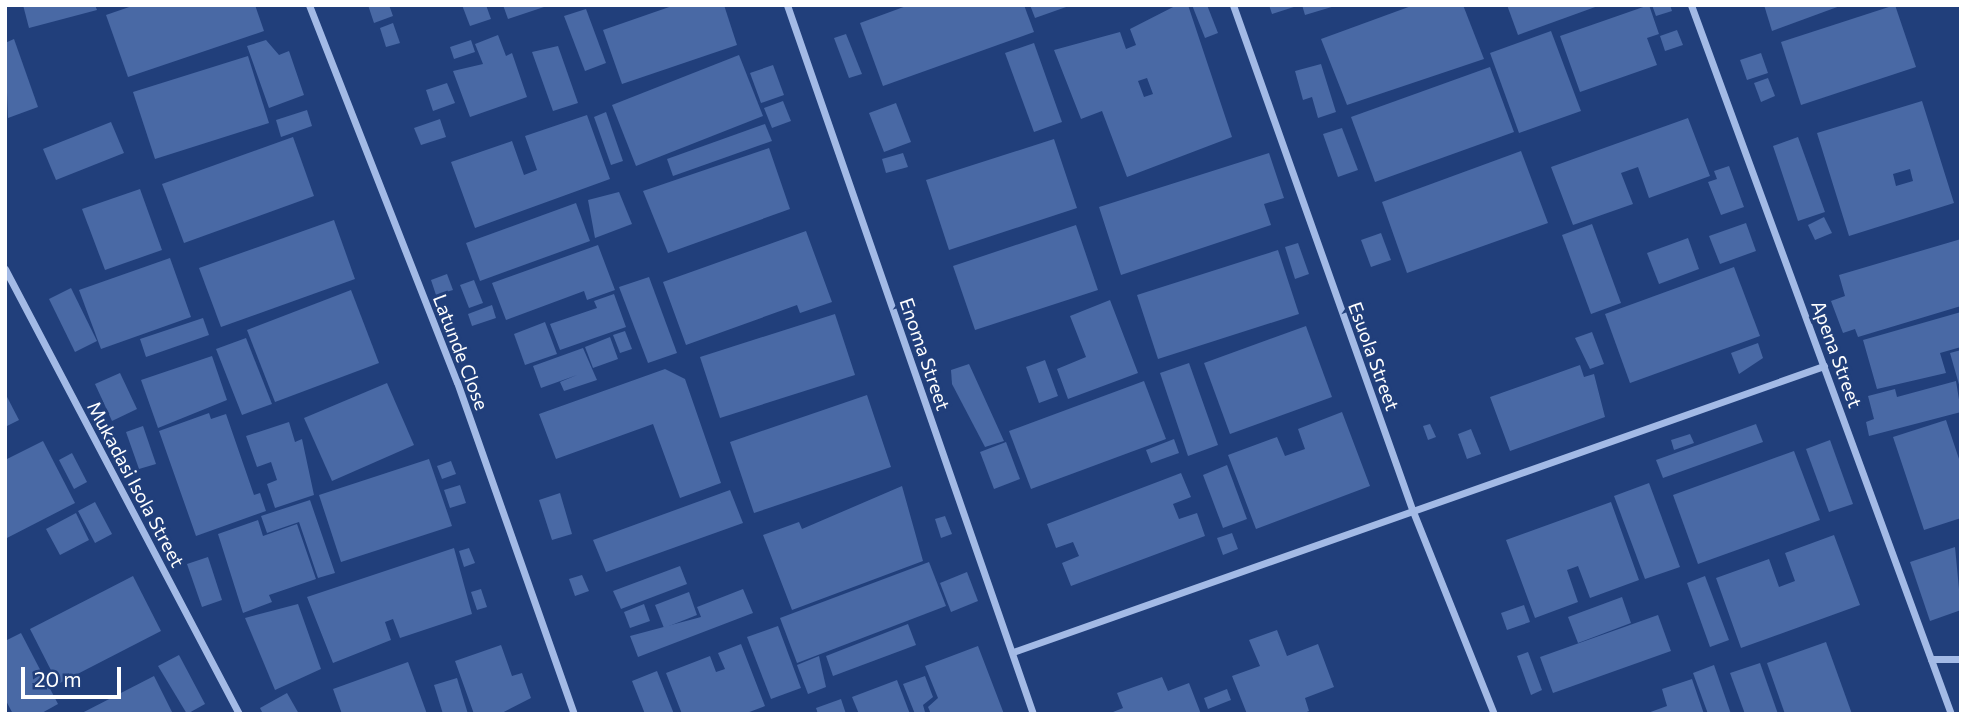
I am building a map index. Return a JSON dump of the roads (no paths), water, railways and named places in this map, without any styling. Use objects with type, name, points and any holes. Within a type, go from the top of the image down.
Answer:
[{"type":"street","name":"Latunde Close","points":[[309,5],[457,382],[574,714]]},
{"type":"street","name":"Enoma Street","points":[[787,5],[1033,714]]},
{"type":"street","name":"Esuola Street","points":[[1233,5],[1412,509],[1494,714]]},
{"type":"street","name":"Apena Street","points":[[1691,5],[1951,714]]},
{"type":"street","name":"Mukadasi Isola Street","points":[[5,269],[239,714]]},
{"type":"street","points":[[1013,653],[1412,509],[1824,366]]},
{"type":"street","points":[[1931,659],[1961,659]]}]
